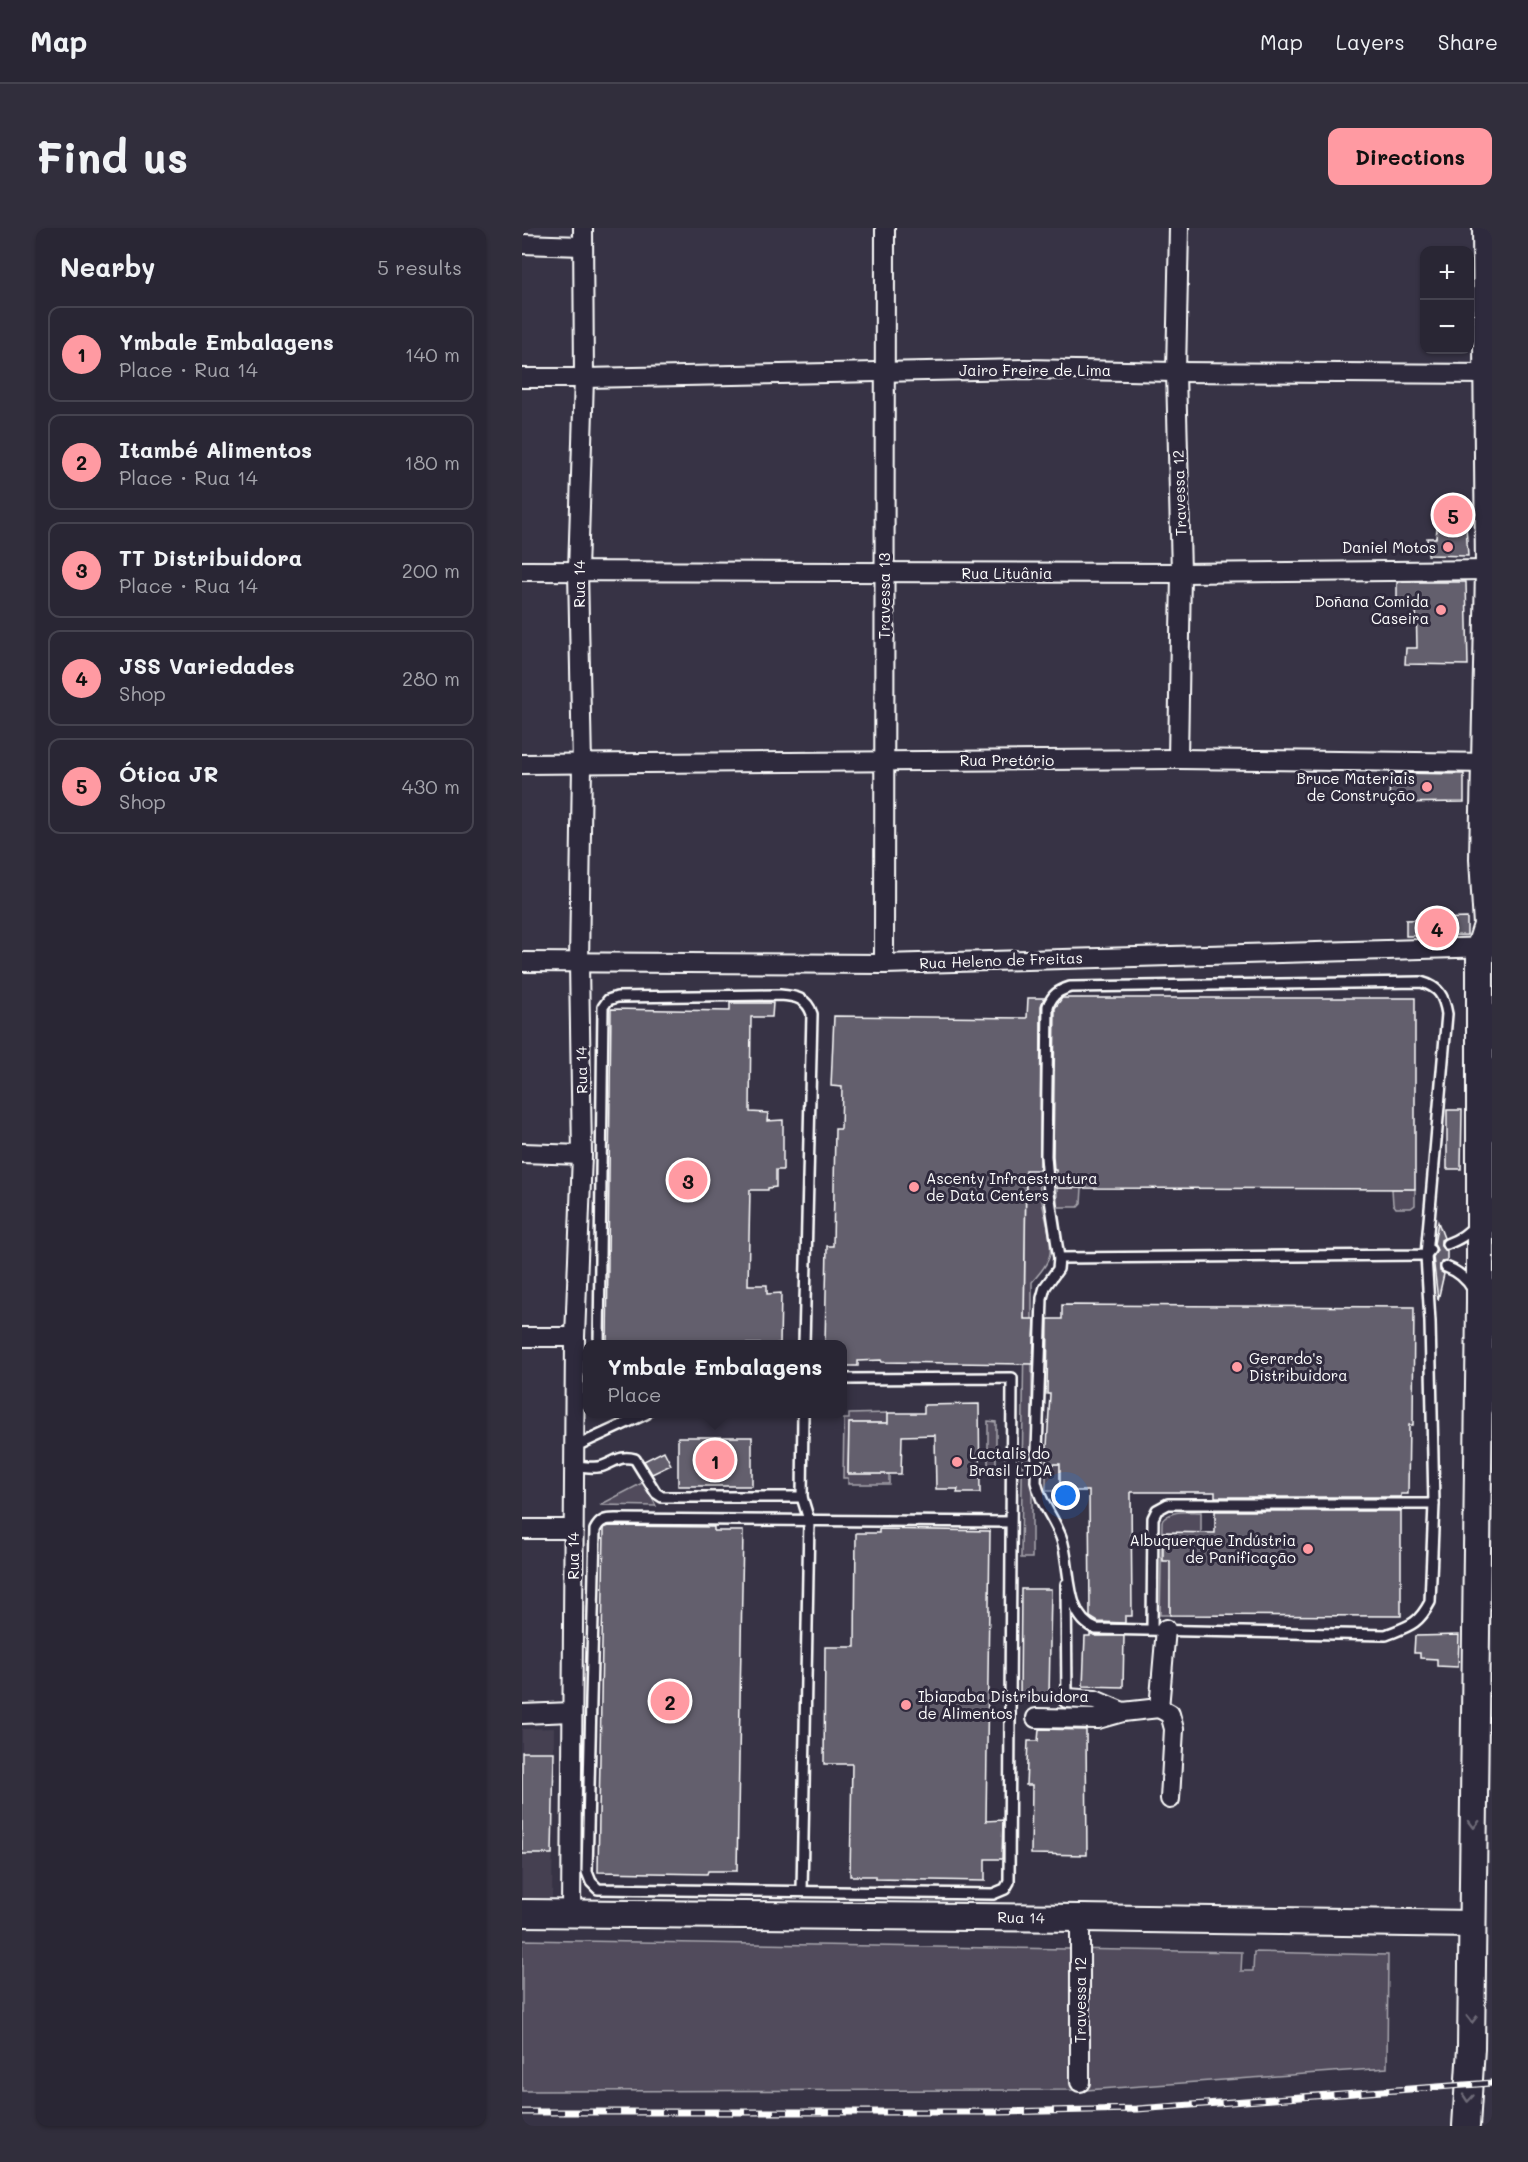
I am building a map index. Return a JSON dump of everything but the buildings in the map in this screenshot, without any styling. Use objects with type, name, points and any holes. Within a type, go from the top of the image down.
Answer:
[{"type":"main road","points":[[1466,2126],[1472,2048],[1472,1924],[1484,1630],[1480,1302],[1486,1259],[1480,1216],[1488,940],[1491,570],[1486,228]]},
{"type":"main road","name":"Rua 14","points":[[522,1913],[1472,1924]]},
{"type":"street","name":"Travessa 13","points":[[884,964],[885,228]]},
{"type":"street","name":"Travessa 12","points":[[1178,759],[1182,573],[1176,372],[1179,228]]},
{"type":"street","points":[[522,244],[583,237]]},
{"type":"street","name":"Rua 14","points":[[571,1913],[575,1337],[582,1155],[579,963],[582,765],[578,571],[584,378],[583,237]]},
{"type":"street","name":"Jairo Freire de Lima","points":[[522,378],[1025,369],[1489,374]]},
{"type":"street","name":"Rua Lituânia","points":[[522,571],[1182,573],[1491,570]]},
{"type":"street","name":"Rua Pretório","points":[[522,764],[1178,759],[1489,763]]},
{"type":"street","name":"Rua Heleno de Freitas","points":[[522,962],[884,964],[1488,940]]},
{"type":"street","points":[[522,1153],[582,1155]]},
{"type":"street","points":[[522,1337],[575,1337]]},
{"type":"street","points":[[522,1528],[573,1529]]},
{"type":"street","points":[[1159,1629],[1159,1708]]},
{"type":"street","points":[[1066,1698],[1095,1700],[1123,1712]]},
{"type":"street","points":[[1036,1718],[1098,1719],[1123,1712],[1159,1708],[1170,1714],[1174,1729],[1170,1799]]},
{"type":"street","points":[[522,1714],[572,1713]]},
{"type":"street","name":"Travessa 12","points":[[1080,1918],[1080,2082]]},
{"type":"lane","points":[[1421,982],[1432,985],[1440,991],[1447,1014],[1429,1255],[1434,1504],[1430,1602],[1422,1617],[1410,1626],[1386,1635],[1096,1629],[1087,1625],[1076,1608],[1062,1538],[1040,1498],[1036,1482],[1042,1298],[1046,1287],[1058,1269],[1059,1258],[1046,1156],[1048,1006],[1052,997],[1059,991],[1070,987],[1421,982]]},
{"type":"lane","points":[[599,1340],[603,1007],[608,1000],[617,997],[780,995],[798,996],[810,1007],[812,1014],[804,1340]]},
{"type":"lane","points":[[1446,1244],[1470,1231],[1480,1216]]},
{"type":"lane","points":[[1059,1258],[1429,1255]]},
{"type":"lane","points":[[1446,1267],[1454,1270],[1469,1282],[1480,1302]]},
{"type":"lane","points":[[847,1379],[1012,1378],[1009,1882],[1005,1889],[993,1894],[607,1890],[598,1888],[591,1882],[587,1872],[595,1530],[599,1523],[606,1519],[1011,1522]]},
{"type":"lane","points":[[574,1447],[635,1418]]},
{"type":"lane","points":[[802,1892],[809,1520],[802,1497],[803,1418]]},
{"type":"lane","points":[[574,1466],[601,1467],[620,1457],[635,1459],[656,1493],[662,1497],[802,1497]]},
{"type":"lane","points":[[1159,1629],[1153,1518],[1157,1510],[1168,1504],[1434,1504]]},
{"type":"lane","points":[[1066,1562],[1066,1698]]},
{"type":"shaded area","points":[[1026,1179],[1039,1179],[1050,1245],[1047,1261],[1032,1282],[1032,1558],[1021,1558]]},
{"type":"shaded area","points":[[1057,1188],[1082,1188],[1081,1204],[1078,1207],[1059,1207]]},
{"type":"shaded area","points":[[1392,1189],[1415,1189],[1415,1205],[1411,1208],[1396,1208],[1393,1204]]},
{"type":"shaded area","points":[[888,1413],[888,1423],[849,1423],[848,1473],[889,1474],[889,1484],[848,1484],[848,1478],[843,1478],[844,1419],[849,1419],[849,1414]]},
{"type":"shaded area","points":[[988,1421],[996,1422],[996,1467],[988,1468]]},
{"type":"shaded area","points":[[1046,1464],[1060,1464],[1060,1491],[1046,1491]]},
{"type":"shaded area","points":[[644,1482],[656,1506],[600,1505]]},
{"type":"shaded area","points":[[1201,1512],[1201,1533],[1163,1533],[1163,1560],[1205,1561],[1204,1581],[1170,1581],[1170,1615],[1160,1615],[1162,1521],[1175,1513]]},
{"type":"shaded area","points":[[554,1728],[552,1902],[522,1902],[522,1729]]},
{"type":"shaded area","points":[[522,1940],[1242,1952],[1241,1971],[1253,1971],[1254,1952],[1388,1955],[1387,2068],[1086,2090],[522,2091]]},
{"type":"railway","points":[[522,2112],[999,2112],[1137,2109],[1492,2083]]},
{"type":"place","name":"Ótica JR","points":[[1453,515]]},
{"type":"place","name":"Daniel Motos","points":[[1448,547]]},
{"type":"place","name":"Doñana Comida Caseira","points":[[1441,610]]},
{"type":"place","name":"Bruce Materiais de Construção","points":[[1427,787]]},
{"type":"place","name":"JSS Variedades","points":[[1437,928]]},
{"type":"place","name":"TT Distribuidora","points":[[688,1180]]},
{"type":"place","name":"Ascenty Infraestrutura de Data Centers","points":[[914,1187]]},
{"type":"place","name":"Gerardo's Distribuidora","points":[[1237,1367]]},
{"type":"place","name":"Ymbale Embalagens","points":[[715,1460]]},
{"type":"place","name":"Lactalis do Brasil LTDA","points":[[957,1462]]},
{"type":"place","name":"Albuquerque Indústria de Panificação","points":[[1308,1549]]},
{"type":"place","name":"Itambé Alimentos","points":[[670,1701]]},
{"type":"place","name":"Ibiapaba Distribuidora de Alimentos","points":[[906,1705]]}]
